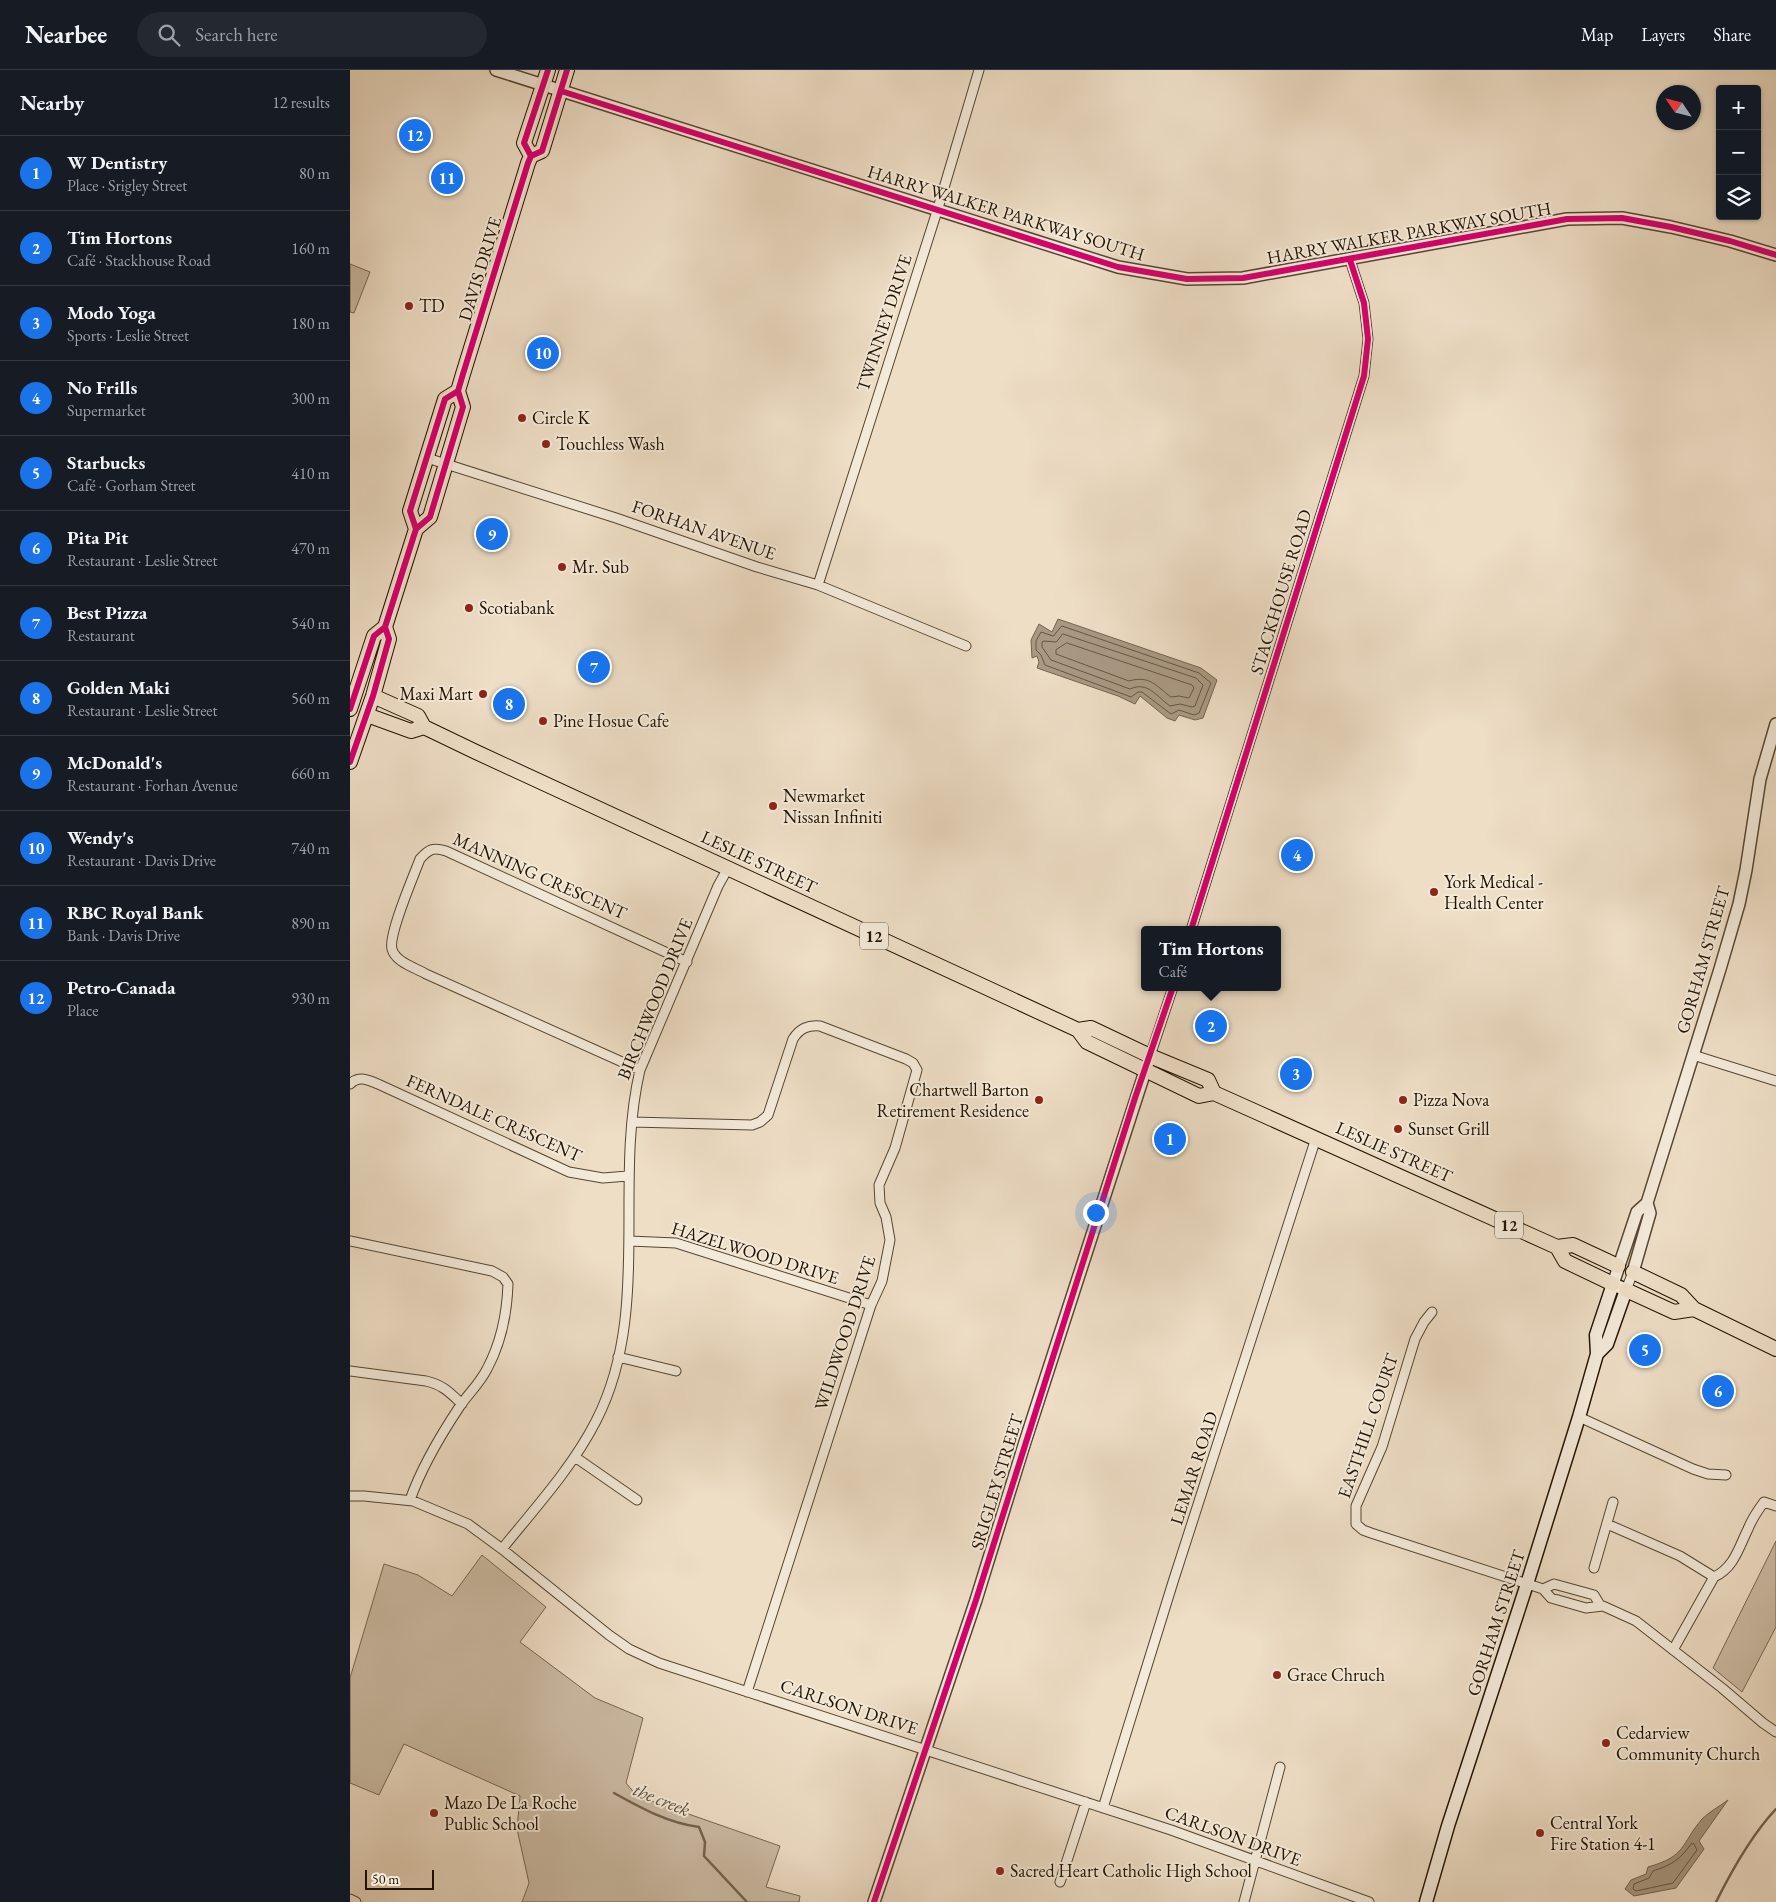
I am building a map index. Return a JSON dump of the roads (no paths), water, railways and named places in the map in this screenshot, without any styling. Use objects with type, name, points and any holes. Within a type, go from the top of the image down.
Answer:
[{"type":"main road","name":"DAVIS DRIVE","points":[[350,707],[353,687],[374,636],[384,627],[416,528],[430,517],[448,463],[463,407],[458,391],[531,156],[524,143],[548,70]]},
{"type":"main road","name":"DAVIS DRIVE","points":[[531,156],[542,151],[567,70]]},
{"type":"main road","name":"DAVIS DRIVE","points":[[416,528],[410,511],[445,399],[458,391]]},
{"type":"main road","name":"DAVIS DRIVE","points":[[350,762],[367,715],[390,639],[384,627]]},
{"type":"main road","name":"LESLIE STREET","points":[[353,687],[418,716],[424,728]]},
{"type":"main road","name":"LESLIE STREET","points":[[350,707],[411,731],[424,728],[1078,1030],[1087,1042],[1199,1096],[1214,1093],[1557,1247],[1573,1246],[1633,1272],[1681,1295],[1694,1309],[1776,1349]]},
{"type":"main road","name":"LESLIE STREET","points":[[1078,1030],[1091,1028],[1150,1056],[1208,1080],[1214,1093]]},
{"type":"main road","name":"LESLIE STREET","points":[[1557,1247],[1565,1261],[1674,1312],[1694,1309]]},
{"type":"main road","name":"GORHAM STREET","points":[[1426,1902],[1448,1826],[1579,1418],[1597,1354],[1596,1335],[1613,1284]]},
{"type":"main road","name":"GORHAM STREET","points":[[1597,1354],[1607,1344],[1626,1290]]},
{"type":"street","name":"HARRY WALKER PARKWAY SOUTH","points":[[496,70],[1118,266],[1187,279],[1243,278],[1567,219],[1617,218],[1671,226],[1776,255]]},
{"type":"street","name":"TWINNEY DRIVE","points":[[818,585],[938,208],[979,70]]},
{"type":"street","name":"STACKHOUSE ROAD","points":[[1192,926],[1364,376],[1368,339],[1364,303],[1350,260]]},
{"type":"street","name":"FORHAN AVENUE","points":[[427,458],[448,463],[818,585],[966,646]]},
{"type":"street","name":"GORHAM STREET","points":[[1613,1284],[1637,1212],[1647,1203],[1739,904],[1760,778],[1776,724]]},
{"type":"street","name":"MANNING CRESCENT","points":[[640,1070],[426,974],[398,959],[392,949],[393,933],[420,859],[428,850],[435,848],[446,851],[687,962]]},
{"type":"street","name":"BIRCHWOOD DRIVE","points":[[628,1241],[628,1176],[634,1095],[640,1070],[718,886],[728,868]]},
{"type":"street","points":[[1150,1056],[1172,991]]},
{"type":"street","name":"WILDWOOD DRIVE","points":[[632,1122],[752,1125],[760,1122],[768,1116],[793,1038],[807,1026],[820,1026],[874,1046],[913,1063],[917,1070],[895,1148],[879,1185],[880,1203],[886,1217],[890,1240],[882,1280],[871,1305],[748,1692]]},
{"type":"street","points":[[1693,1055],[1776,1081]]},
{"type":"street","name":"SRIGLEY STREET","points":[[874,1902],[976,1600],[1024,1445],[1150,1056]]},
{"type":"street","name":"FERNDALE CRESCENT","points":[[350,1084],[354,1080],[364,1078],[570,1172],[603,1178],[628,1176]]},
{"type":"street","name":"LEMAR ROAD","points":[[1104,1808],[1173,1582],[1316,1138]]},
{"type":"street","name":"GORHAM STREET","points":[[1626,1290],[1650,1213],[1647,1203]]},
{"type":"street","points":[[350,1241],[492,1271],[503,1277],[508,1284],[506,1311],[499,1341],[487,1369],[434,1447],[418,1477],[410,1500]]},
{"type":"street","points":[[502,1549],[575,1457],[596,1420],[610,1387],[618,1357],[624,1321],[628,1281],[628,1241]]},
{"type":"street","name":"HAZELWOOD DRIVE","points":[[628,1241],[676,1243],[871,1305]]},
{"type":"street","name":"EASTHILL COURT","points":[[1432,1312],[1415,1339],[1382,1447],[1356,1506],[1356,1524],[1362,1530],[1527,1584]]},
{"type":"street","points":[[618,1357],[676,1371]]},
{"type":"street","points":[[350,1371],[437,1384],[444,1387],[462,1404]]},
{"type":"street","points":[[1579,1418],[1693,1469],[1708,1474],[1726,1475]]},
{"type":"street","points":[[575,1457],[637,1500]]},
{"type":"street","name":"CARLSON DRIVE","points":[[350,1496],[410,1500],[468,1524],[629,1649],[659,1663],[1171,1830],[1369,1902]]},
{"type":"street","points":[[1594,1568],[1613,1502]]},
{"type":"street","points":[[1673,1650],[1714,1578],[1726,1570],[1740,1549],[1755,1515],[1764,1502],[1776,1506]]},
{"type":"street","points":[[1606,1524],[1680,1556],[1714,1578]]},
{"type":"street","points":[[1527,1584],[1543,1589],[1551,1598],[1586,1608],[1600,1605]]},
{"type":"street","points":[[1543,1589],[1554,1584],[1594,1595],[1600,1605],[1636,1621],[1722,1688],[1763,1724],[1776,1732]]},
{"type":"street","points":[[1244,1902],[1280,1767]]},
{"type":"street","points":[[1060,1882],[1086,1802]]},
{"type":"street","points":[[350,1899],[356,1902]]},
{"type":"water","points":[[1058,619],[1201,668],[1217,680],[1203,718],[1195,720],[1179,715],[1175,721],[1167,718],[1140,696],[1135,704],[1118,696],[1037,668],[1039,662],[1037,656],[1032,658],[1031,640],[1039,624],[1052,632]]},
{"type":"water","points":[[1728,1800],[1699,1841],[1704,1849],[1676,1888],[1634,1896],[1625,1889],[1631,1880],[1646,1874],[1648,1867],[1670,1859],[1676,1854],[1702,1819]]},
{"type":"waterway","name":"the creek","points":[[614,1793],[666,1818],[699,1827],[705,1842],[704,1856],[747,1902]]},
{"type":"waterway","points":[[1716,1902],[1743,1853],[1759,1829],[1776,1809]]},
{"type":"place","name":"Petro-Canada","points":[[415,135]]},
{"type":"place","name":"RBC Royal Bank","points":[[447,178]]},
{"type":"place","name":"TD","points":[[409,306]]},
{"type":"place","name":"Wendy's","points":[[543,353]]},
{"type":"place","name":"Circle K","points":[[522,418]]},
{"type":"place","name":"Touchless Wash","points":[[546,444]]},
{"type":"place","name":"McDonald's","points":[[492,534]]},
{"type":"place","name":"Mr. Sub","points":[[562,567]]},
{"type":"place","name":"Scotiabank","points":[[469,608]]},
{"type":"place","name":"Best Pizza","points":[[594,667]]},
{"type":"place","name":"Maxi Mart","points":[[483,694]]},
{"type":"place","name":"Golden Maki","points":[[509,704]]},
{"type":"place","name":"Pine Hosue Cafe","points":[[543,721]]},
{"type":"place","name":"Newmarket Nissan Infiniti","points":[[773,806]]},
{"type":"place","name":"No Frills","points":[[1297,855]]},
{"type":"place","name":"York Medical - Health Center","points":[[1434,892]]},
{"type":"place","name":"Tim Hortons","points":[[1211,1026]]},
{"type":"place","name":"Modo Yoga","points":[[1296,1074]]},
{"type":"place","name":"Chartwell Barton Retirement Residence","points":[[1039,1100]]},
{"type":"place","name":"Pizza Nova","points":[[1403,1100]]},
{"type":"place","name":"Sunset Grill","points":[[1398,1129]]},
{"type":"place","name":"W Dentistry","points":[[1170,1139]]},
{"type":"place","name":"Starbucks","points":[[1645,1350]]},
{"type":"place","name":"Pita Pit","points":[[1718,1391]]},
{"type":"place","name":"Grace Chruch","points":[[1277,1675]]},
{"type":"place","name":"Cedarview Community Church","points":[[1606,1743]]},
{"type":"place","name":"Mazo De La Roche Public School","points":[[434,1813]]},
{"type":"place","name":"Central York Fire Station 4-1","points":[[1540,1833]]},
{"type":"place","name":"Sacred Heart Catholic High School","points":[[1000,1871]]}]
